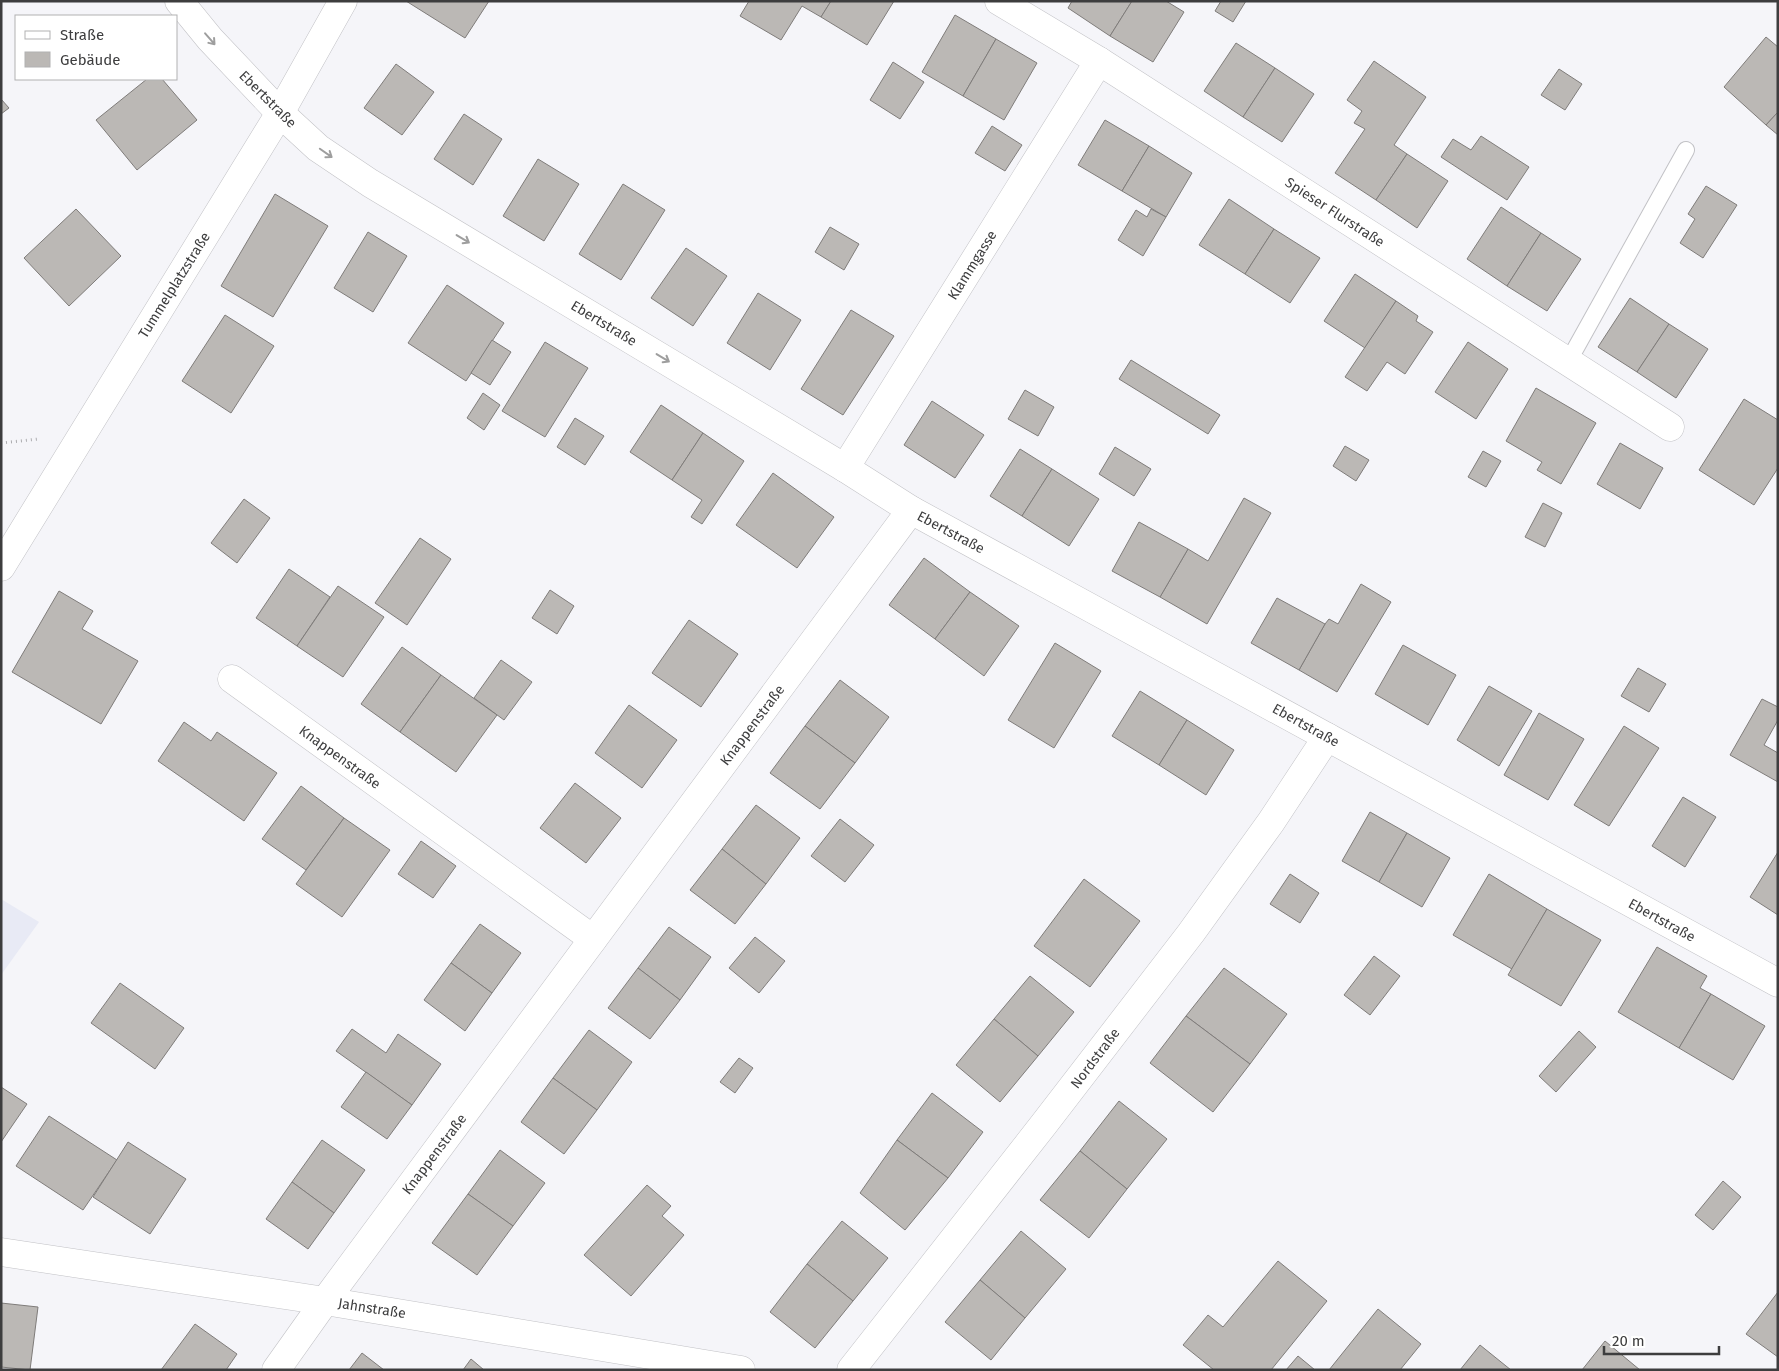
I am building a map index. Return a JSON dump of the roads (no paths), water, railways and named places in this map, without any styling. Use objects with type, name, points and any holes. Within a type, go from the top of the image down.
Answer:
[{"type":"street","name":"Ebertstraße","points":[[179,1],[210,40],[280,113],[318,148],[370,183],[845,468],[911,510],[1778,983]]},
{"type":"street","name":"Tummelplatzstraße","points":[[1,566],[280,113],[342,1]]},
{"type":"street","name":"Spieser Flurstraße","points":[[999,1],[1099,61],[1670,427]]},
{"type":"street","name":"Klammgasse","points":[[845,468],[1099,61]]},
{"type":"street","name":"Knappenstraße","points":[[276,1370],[325,1301],[911,510]]},
{"type":"street","name":"Knappenstraße","points":[[232,679],[593,939]]},
{"type":"street","name":"Nordstraße","points":[[851,1370],[1191,933],[1271,822],[1326,737]]},
{"type":"street","name":"Jahnstraße","points":[[1,1252],[325,1301],[742,1370]]},
{"type":"lane","points":[[1568,362],[1686,150]]}]
